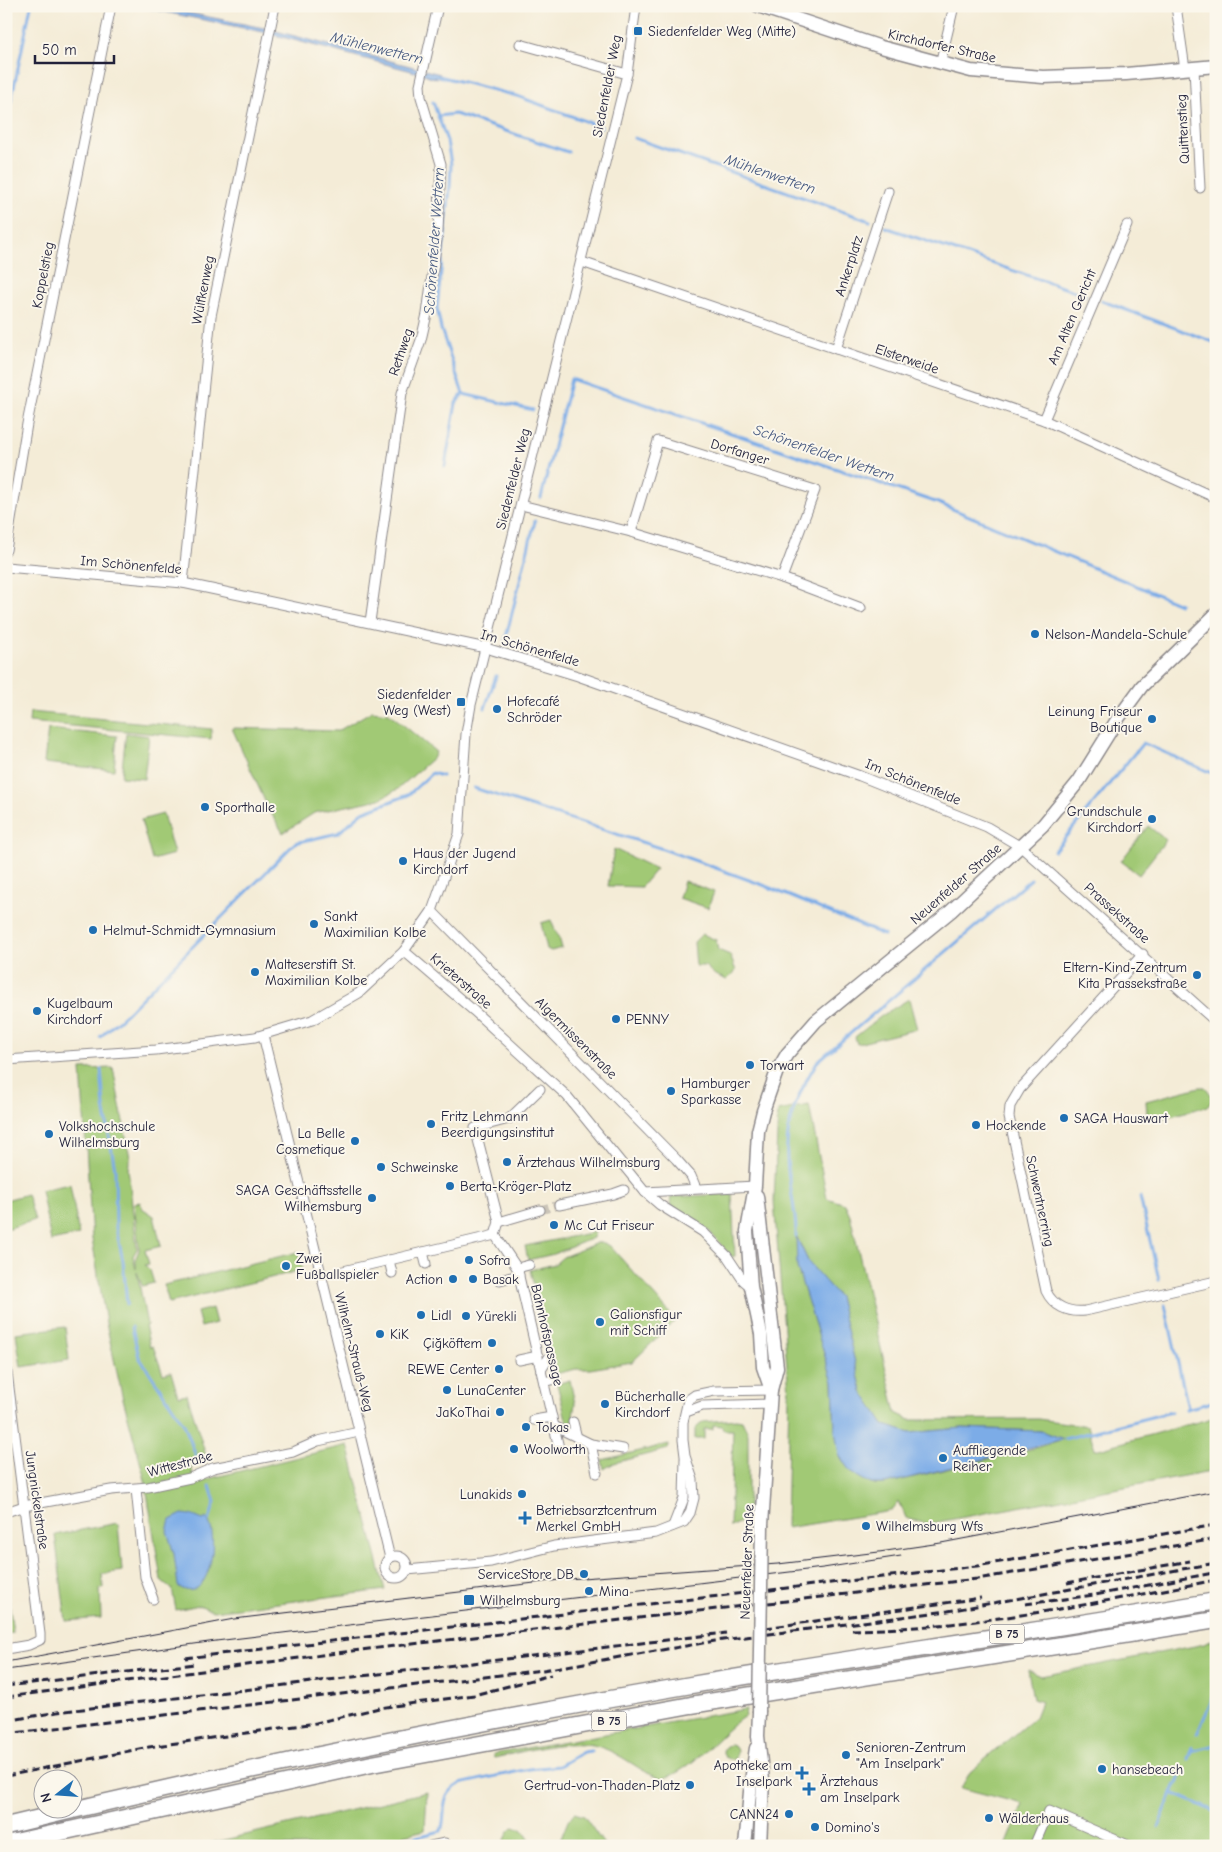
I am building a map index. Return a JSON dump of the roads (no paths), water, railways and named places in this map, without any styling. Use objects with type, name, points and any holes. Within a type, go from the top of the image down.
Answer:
[{"type":"highway","name":"B 75","points":[[6,1826],[320,1755],[591,1703],[714,1681],[1216,1601]]},
{"type":"highway","name":"B 75","points":[[6,1844],[372,1764],[692,1705],[1216,1620]]},
{"type":"main road","name":"Kirchdorfer Straße","points":[[758,6],[792,13],[940,64],[971,71],[1043,77],[1216,66]]},
{"type":"main road","name":"Neuenfelder Straße","points":[[771,1390],[763,1367],[760,1334],[751,1287],[747,1231],[755,1186],[758,1131],[777,1071],[786,1054],[816,1021],[951,911],[1021,847],[1063,803],[1142,686],[1215,617]]},
{"type":"main road","name":"Neuenfelder Straße","points":[[745,1846],[750,1781],[758,1736],[762,1525],[771,1390],[777,1367],[755,1186]]},
{"type":"main road","name":"Neuenfelder Straße","points":[[758,1736],[763,1780],[760,1846]]},
{"type":"street","name":"Koppelstieg","points":[[6,550],[29,414],[111,6]]},
{"type":"street","name":"Wülfkenweg","points":[[183,583],[211,316],[275,6]]},
{"type":"street","name":"Rethweg","points":[[370,622],[402,393],[422,340],[440,206],[441,164],[421,96],[423,67],[438,6]]},
{"type":"street","name":"Siedenfelder Weg","points":[[404,951],[432,911],[459,834],[466,734],[627,74],[636,6]]},
{"type":"street","points":[[940,64],[954,6]]},
{"type":"street","name":"Quittenstieg","points":[[1176,6],[1190,69],[1200,188]]},
{"type":"street","points":[[520,44],[627,74]]},
{"type":"street","name":"Ankerplatz","points":[[836,349],[888,192]]},
{"type":"street","name":"Am Alten Gericht","points":[[1044,420],[1127,224]]},
{"type":"street","name":"Elsterweide","points":[[582,262],[1044,420],[1216,498]]},
{"type":"street","name":"Dorfanger","points":[[631,532],[658,441],[815,490],[782,578]]},
{"type":"street","points":[[521,505],[631,532],[782,578],[861,608]]},
{"type":"street","name":"Im Schönenfelde","points":[[6,567],[183,583],[486,648],[594,681],[860,776],[988,827],[1021,847]]},
{"type":"street","name":"Prassekstraße","points":[[1021,847],[1143,954],[1216,1022]]},
{"type":"street","name":"Algermissenstraße","points":[[432,911],[676,1159],[691,1176],[696,1188]]},
{"type":"street","points":[[6,1060],[148,1051],[263,1035],[312,1020],[346,1002],[370,984],[404,951]]},
{"type":"street","name":"Krieterstraße","points":[[404,951],[474,1011],[567,1096],[645,1192],[660,1205],[702,1232],[727,1256],[743,1280],[751,1287]]},
{"type":"street","name":"Schwentnerring","points":[[1143,954],[1020,1089],[1010,1106],[1010,1130],[1046,1291],[1052,1300],[1068,1310],[1081,1311],[1216,1281]]},
{"type":"street","name":"Wilhelm-Strauß-Weg","points":[[263,1035],[390,1558],[386,1565],[391,1576],[402,1576],[407,1570],[491,1562],[554,1546],[646,1534],[673,1526],[684,1498],[685,1456],[682,1429],[688,1400],[702,1392],[746,1389],[771,1390]]},
{"type":"street","points":[[339,1272],[495,1236],[499,1222],[475,1128],[509,1119],[540,1089]]},
{"type":"street","points":[[645,1192],[755,1186]]},
{"type":"street","points":[[559,1205],[624,1190]]},
{"type":"street","points":[[499,1222],[540,1210]]},
{"type":"street","name":"Bahnhofspassage","points":[[495,1236],[518,1271],[559,1448]]},
{"type":"street","points":[[473,1240],[475,1251]]},
{"type":"street","points":[[423,1252],[426,1264]]},
{"type":"street","points":[[389,1260],[392,1273]]},
{"type":"street","points":[[500,1280],[529,1265]]},
{"type":"street","points":[[519,1360],[538,1356]]},
{"type":"street","points":[[541,1370],[550,1356]]},
{"type":"street","name":"Jungnickelstraße","points":[[6,1364],[40,1640],[30,1646],[6,1649]]},
{"type":"street","points":[[544,1382],[556,1379]]},
{"type":"street","points":[[686,1412],[702,1406],[770,1404]]},
{"type":"street","points":[[534,1420],[553,1421],[577,1438],[591,1444],[623,1449]]},
{"type":"street","points":[[573,1422],[577,1438]]},
{"type":"street","name":"Wittestraße","points":[[6,1512],[24,1506],[190,1478],[213,1468],[293,1452],[318,1441],[359,1432]]},
{"type":"street","points":[[591,1444],[598,1473]]},
{"type":"street","points":[[136,1488],[145,1577],[153,1600]]},
{"type":"street","points":[[390,1558],[399,1556],[403,1558],[407,1570]]},
{"type":"street","points":[[1034,1846],[1049,1811],[1130,1846]]},
{"type":"street","points":[[431,1846],[445,1842]]},
{"type":"water","points":[[135,6],[153,6],[264,28],[440,74],[438,78],[428,77],[427,75],[263,32]]},
{"type":"water","points":[[796,1236],[809,1263],[839,1297],[862,1391],[884,1425],[910,1433],[962,1428],[1041,1431],[1064,1439],[885,1484],[871,1484],[851,1473],[839,1455],[835,1431],[833,1382],[797,1267]]},
{"type":"water","points":[[182,1514],[191,1515],[203,1520],[206,1518],[212,1537],[210,1566],[205,1578],[198,1587],[189,1591],[178,1586],[174,1554],[167,1531],[170,1520]]},
{"type":"waterway","points":[[6,125],[31,6]]},
{"type":"waterway","name":"Mühlenwettern","points":[[435,75],[517,96],[601,127]]},
{"type":"waterway","name":"Schönenfelder Wettern","points":[[433,102],[447,141],[451,164],[437,308],[441,329],[463,394],[456,403],[445,466]]},
{"type":"waterway","points":[[438,116],[455,114],[568,152]]},
{"type":"waterway","name":"Mühlenwettern","points":[[634,138],[870,221]]},
{"type":"waterway","name":"Mühlenwettern","points":[[885,227],[1085,295]]},
{"type":"waterway","name":"Mühlenwettern","points":[[1102,301],[1216,343]]},
{"type":"waterway","name":"Schönenfelder Wettern","points":[[541,498],[571,379],[938,503],[1180,604]]},
{"type":"waterway","points":[[463,394],[533,410]]},
{"type":"waterway","name":"Schönenfelder Wettern","points":[[505,641],[535,521]]},
{"type":"waterway","name":"Schönenfelder Wettern","points":[[485,708],[496,676]]},
{"type":"waterway","points":[[1054,851],[1143,743],[1216,775]]},
{"type":"waterway","name":"Schönenfelder Wettern","points":[[100,1037],[126,1014],[295,843],[338,833],[363,812],[408,795],[432,773],[442,776]]},
{"type":"waterway","points":[[474,788],[660,848],[763,885],[884,935]]},
{"type":"waterway","points":[[796,1236],[787,1159],[788,1133],[794,1108],[817,1062],[1031,879]]},
{"type":"waterway","name":"Schönenfelder Wettern","points":[[101,1069],[104,1106],[115,1169],[116,1228],[123,1261],[127,1304]]},
{"type":"waterway","points":[[1140,1197],[1159,1280]]},
{"type":"waterway","points":[[1165,1305],[1188,1408]]},
{"type":"waterway","name":"Schönenfelder Wettern","points":[[132,1327],[139,1357],[184,1424],[196,1456]]},
{"type":"waterway","points":[[1186,1409],[1216,1401]]},
{"type":"waterway","points":[[1064,1439],[1171,1412]]},
{"type":"waterway","name":"Schönenfelder Wettern","points":[[209,1520],[215,1502],[210,1486]]},
{"type":"waterway","points":[[1197,1734],[1215,1693]]},
{"type":"waterway","points":[[1191,1751],[1216,1745]]},
{"type":"waterway","points":[[1188,1759],[1192,1747]]},
{"type":"waterway","points":[[379,1846],[441,1831],[444,1805],[448,1794],[460,1784],[529,1769],[559,1766],[583,1752],[591,1751]]},
{"type":"waterway","points":[[1172,1793],[1180,1776]]},
{"type":"waterway","points":[[1158,1827],[1172,1793],[1216,1812]]},
{"type":"tunnel","points":[[540,1210],[559,1205]]},
{"type":"tram line","points":[[6,1662],[234,1619],[568,1579],[778,1564],[879,1552],[941,1543],[1216,1491]]},
{"type":"tram line","points":[[6,1670],[216,1641],[823,1568],[901,1556]]},
{"type":"railway","points":[[185,1658],[977,1566],[1216,1525]]},
{"type":"railway","points":[[6,1697],[352,1651],[977,1579],[1216,1539]]},
{"type":"railway","points":[[1067,1583],[1190,1561]]},
{"type":"railway","points":[[6,1734],[543,1670],[715,1641],[948,1611],[1216,1563]]},
{"type":"railway","points":[[1025,1604],[1095,1595],[1213,1573]]},
{"type":"railway","points":[[852,1630],[944,1625],[1035,1613],[1216,1580]]},
{"type":"railway","points":[[765,1628],[981,1598]]},
{"type":"railway","points":[[6,1721],[57,1712],[726,1633]]},
{"type":"railway","points":[[6,1686],[195,1664]]},
{"type":"railway","points":[[6,1776],[149,1747],[316,1723],[379,1708],[474,1695],[551,1675]]},
{"type":"place","name":"Siedenfelder Weg (Mitte)","points":[[638,31]]},
{"type":"place","name":"Nelson-Mandela-Schule","points":[[1035,634]]},
{"type":"place","name":"Siedenfelder Weg (West)","points":[[461,702]]},
{"type":"place","name":"Hofecafé Schröder","points":[[497,709]]},
{"type":"place","name":"Leinung Friseur Boutique","points":[[1152,719]]},
{"type":"place","name":"Sporthalle","points":[[205,807]]},
{"type":"place","name":"Grundschule Kirchdorf","points":[[1152,819]]},
{"type":"place","name":"Haus der Jugend Kirchdorf","points":[[403,861]]},
{"type":"place","name":"Sankt Maximilian Kolbe","points":[[314,924]]},
{"type":"place","name":"Helmut-Schmidt-Gymnasium","points":[[93,930]]},
{"type":"place","name":"Malteserstift St. Maximilian Kolbe","points":[[255,972]]},
{"type":"place","name":"Eltern-Kind-Zentrum Kita Prassekstraße","points":[[1197,975]]},
{"type":"place","name":"Kugelbaum Kirchdorf","points":[[37,1011]]},
{"type":"place","name":"PENNY","points":[[616,1019]]},
{"type":"place","name":"Torwart","points":[[750,1065]]},
{"type":"place","name":"Hamburger Sparkasse","points":[[671,1091]]},
{"type":"place","name":"SAGA Hauswart","points":[[1064,1118]]},
{"type":"place","name":"Fritz Lehmann Beerdigungsinstitut","points":[[431,1124]]},
{"type":"place","name":"Hockende","points":[[976,1125]]},
{"type":"place","name":"Volkshochschule Wilhelmsburg","points":[[49,1134]]},
{"type":"place","name":"La Belle Cosmetique","points":[[355,1141]]},
{"type":"place","name":"Ärztehaus Wilhelmsburg","points":[[507,1162]]},
{"type":"place","name":"Schweinske","points":[[381,1167]]},
{"type":"place","name":"Berta-Kröger-Platz","points":[[450,1186]]},
{"type":"place","name":"SAGA Geschäftsstelle Wilhemsburg","points":[[372,1198]]},
{"type":"place","name":"Mc Cut Friseur","points":[[554,1225]]},
{"type":"place","name":"Sofra","points":[[469,1260]]},
{"type":"place","name":"Zwei Fußballspieler","points":[[286,1266]]},
{"type":"place","name":"Action","points":[[453,1279]]},
{"type":"place","name":"Basak","points":[[473,1279]]},
{"type":"place","name":"Lidl","points":[[421,1315]]},
{"type":"place","name":"Yürekli","points":[[466,1316]]},
{"type":"place","name":"Galionsfigur mit Schiff","points":[[600,1322]]},
{"type":"place","name":"KiK","points":[[380,1334]]},
{"type":"place","name":"Çiğköftem","points":[[492,1343]]},
{"type":"place","name":"REWE Center","points":[[499,1369]]},
{"type":"place","name":"LunaCenter","points":[[447,1390]]},
{"type":"place","name":"Bücherhalle Kirchdorf","points":[[605,1404]]},
{"type":"place","name":"JaKoThai","points":[[500,1412]]},
{"type":"place","name":"Tokas","points":[[526,1427]]},
{"type":"place","name":"Woolworth","points":[[514,1449]]},
{"type":"place","name":"Auffliegende Reiher","points":[[943,1458]]},
{"type":"place","name":"Lunakids","points":[[522,1494]]},
{"type":"place","name":"Betriebsarztcentrum Merkel GmbH","points":[[525,1518]]},
{"type":"place","name":"Wilhelmsburg Wfs","points":[[866,1526]]},
{"type":"place","name":"ServiceStore DB","points":[[584,1574]]},
{"type":"place","name":"Mina","points":[[589,1591]]},
{"type":"place","name":"Wilhelmsburg","points":[[469,1600]]},
{"type":"place","name":"Senioren-Zentrum \"Am Inselpark\"","points":[[846,1755]]},
{"type":"place","name":"hansebeach","points":[[1102,1769]]},
{"type":"place","name":"Apotheke am Inselpark","points":[[802,1773]]},
{"type":"place","name":"Gertrud-von-Thaden-Platz","points":[[690,1785]]},
{"type":"place","name":"Ärztehaus am Inselpark","points":[[809,1789]]},
{"type":"place","name":"CANN24","points":[[789,1814]]},
{"type":"place","name":"Wälderhaus","points":[[989,1818]]},
{"type":"place","name":"Domino's","points":[[815,1827]]}]
